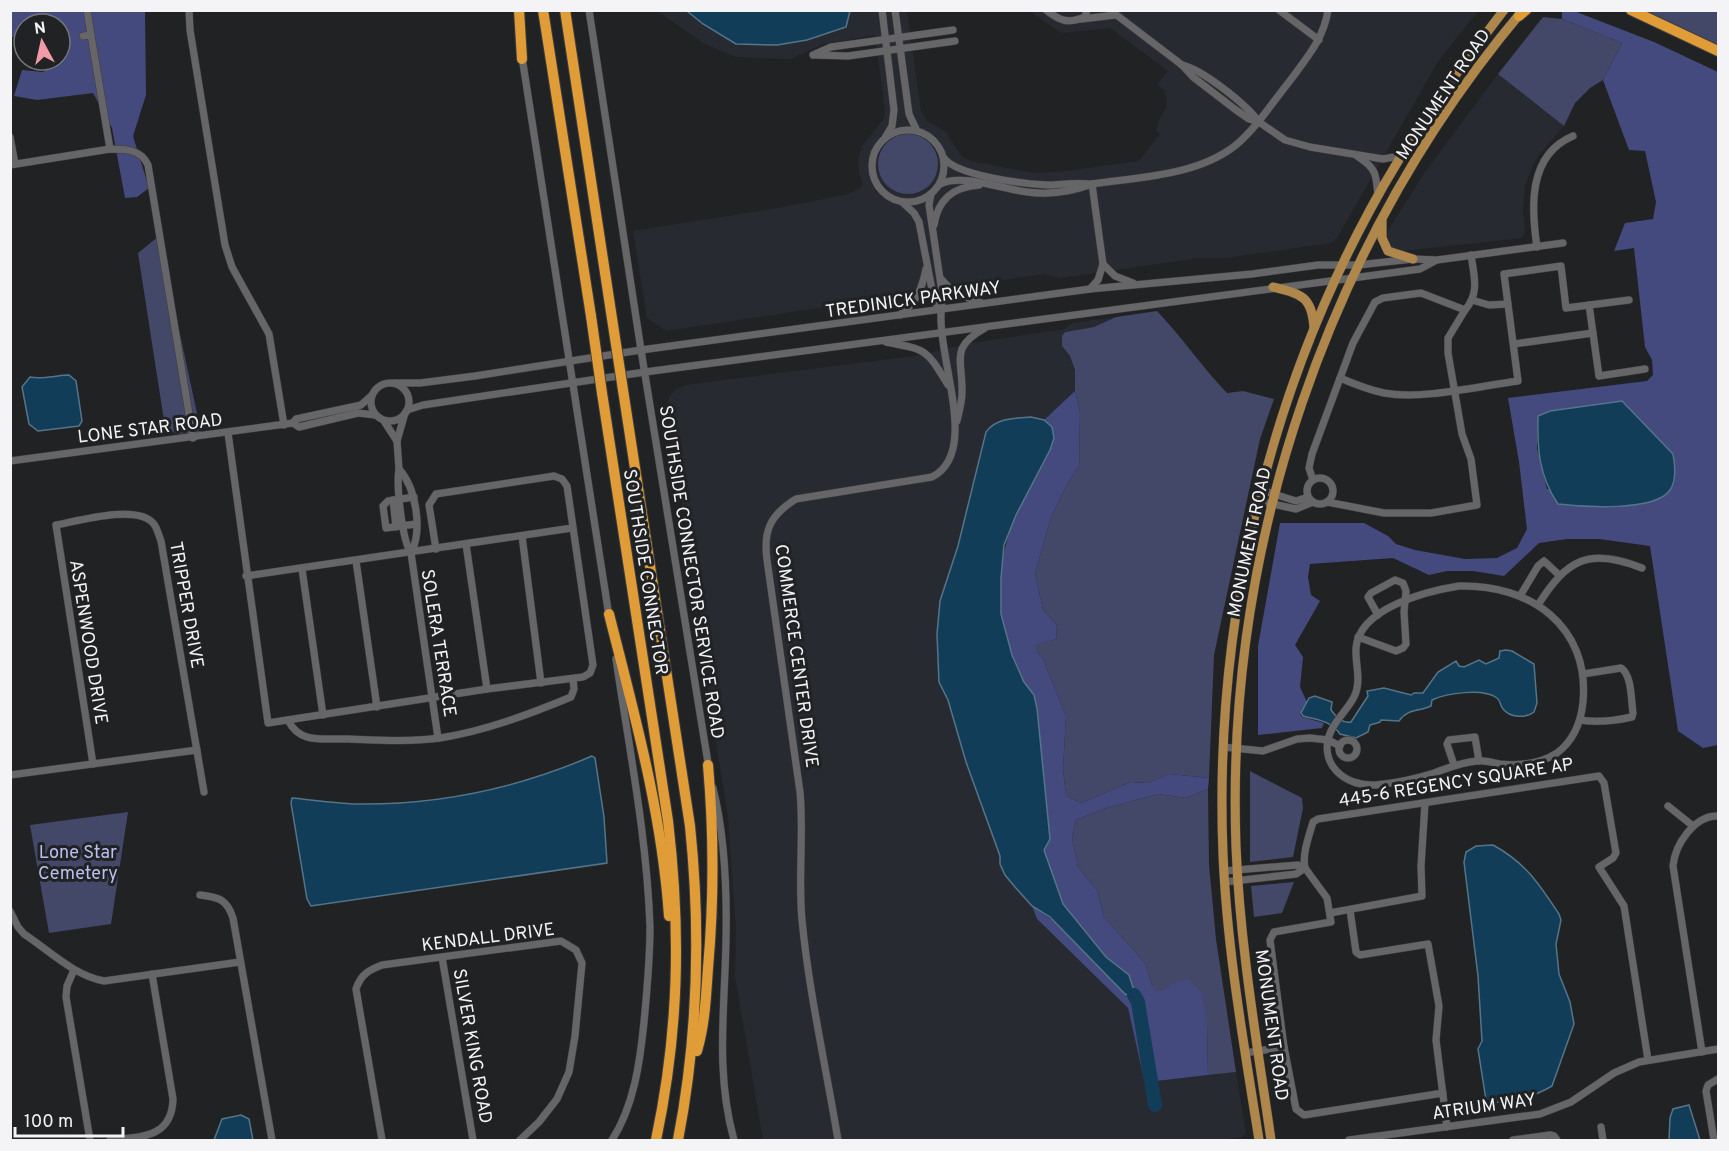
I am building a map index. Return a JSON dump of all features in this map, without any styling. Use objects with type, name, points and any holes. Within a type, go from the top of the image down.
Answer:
[{"type":"highway","points":[[519,10],[522,59]]},
{"type":"highway","name":"SOUTHSIDE CONNECTOR","points":[[543,10],[674,872],[677,969],[673,1038],[656,1140]]},
{"type":"highway","name":"SOUTHSIDE CONNECTOR","points":[[565,10],[695,871],[698,923],[697,993],[687,1089],[678,1140]]},
{"type":"highway","points":[[1631,10],[1719,51]]},
{"type":"highway","points":[[609,614],[648,768],[663,853],[671,941],[669,1068]]},
{"type":"highway","points":[[687,1089],[701,1037],[711,933],[714,849],[708,765]]},
{"type":"main road","name":"MONUMENT ROAD","points":[[1259,1140],[1232,965],[1224,882],[1223,747],[1226,695],[1236,612],[1261,490],[1278,429],[1314,329],[1343,265],[1405,150],[1455,75],[1504,10]]},
{"type":"main road","name":"MONUMENT ROAD","points":[[1271,1140],[1243,938],[1238,876],[1236,749],[1246,638],[1272,505],[1323,343],[1358,265],[1382,219],[1455,99],[1522,12]]},
{"type":"main road","points":[[1382,219],[1382,238],[1388,251],[1413,259]]},
{"type":"main road","points":[[1273,288],[1297,294],[1306,300],[1312,312],[1314,329]]},
{"type":"street","points":[[87,10],[87,35],[110,149]]},
{"type":"street","points":[[189,10],[190,30],[225,245],[231,267],[269,334],[284,424]]},
{"type":"street","points":[[514,10],[609,614],[646,871],[650,929],[648,986],[641,1056],[628,1106],[612,1140]]},
{"type":"street","name":"SOUTHSIDE CONNECTOR SERVICE ROAD","points":[[589,10],[708,765],[717,802],[725,883],[726,939],[721,1061],[725,1101],[734,1140]]},
{"type":"street","points":[[882,10],[894,119],[874,154],[873,174],[882,191],[900,201],[916,201],[931,194],[940,184],[945,166],[944,157]]},
{"type":"street","points":[[895,10],[909,114],[917,130]]},
{"type":"street","points":[[1046,10],[1060,21],[1112,13],[1182,65],[1198,71],[1284,140],[1310,147],[1384,159],[1394,157],[1405,150]]},
{"type":"street","points":[[1082,19],[1087,10]]},
{"type":"street","points":[[1280,10],[1319,40]]},
{"type":"street","points":[[940,184],[957,179],[1028,192],[1046,193],[1079,189],[1092,184],[1198,166],[1235,146],[1259,122],[1319,40],[1328,10]]},
{"type":"street","points":[[953,30],[829,48],[813,55],[848,56],[955,41]]},
{"type":"street","points":[[885,138],[900,130],[917,130],[934,140],[948,163],[959,169],[1010,180],[1050,185],[1078,182],[1092,184]]},
{"type":"street","points":[[1537,247],[1532,206],[1536,179],[1542,166],[1561,141],[1573,136]]},
{"type":"street","points":[[10,137],[13,164],[110,149],[136,151],[146,158],[193,438]]},
{"type":"street","points":[[1352,153],[1372,166],[1375,172],[1378,197]]},
{"type":"street","points":[[1089,289],[1098,280],[1103,264],[1092,184]]},
{"type":"street","points":[[934,230],[936,214],[948,195],[958,189],[985,185]]},
{"type":"street","name":"COMMERCE CENTER DRIVE","points":[[838,1140],[805,940],[801,893],[801,792],[767,560],[766,536],[773,518],[796,499],[932,477],[948,465],[953,453],[956,430],[942,332],[940,311],[943,298],[929,205],[931,194]]},
{"type":"street","name":"COMMERCE CENTER DRIVE","points":[[900,201],[909,207],[919,222],[934,300],[940,311]]},
{"type":"street","name":"TREDINICK PARKWAY","points":[[394,383],[420,383],[641,350],[1089,289],[1252,274],[1318,265],[1358,265],[1413,259],[1437,260],[1563,243]]},
{"type":"street","points":[[1261,490],[1296,501],[1310,499],[1319,504],[1327,502],[1384,513],[1431,513],[1477,505],[1471,459],[1461,434],[1448,338],[1476,290],[1471,255]]},
{"type":"street","name":"TREDINICK PARKWAY","points":[[406,412],[423,405],[645,372],[1420,268],[1437,260]]},
{"type":"street","points":[[898,316],[918,297],[927,264]]},
{"type":"street","points":[[1103,264],[1115,276],[1136,284]]},
{"type":"street","points":[[1340,378],[1385,393],[1408,394],[1518,381],[1504,274],[1561,266],[1566,308],[1629,300]]},
{"type":"street","points":[[941,279],[954,293],[963,298],[986,304]]},
{"type":"street","points":[[1313,480],[1309,468],[1312,454],[1353,343],[1375,302],[1383,298],[1421,293],[1465,310]]},
{"type":"street","points":[[1472,300],[1489,304],[1508,304]]},
{"type":"street","points":[[1589,305],[1599,376],[1645,369]]},
{"type":"street","points":[[956,430],[962,394],[960,361],[962,348],[971,336],[989,326]]},
{"type":"street","points":[[1514,344],[1593,333]]},
{"type":"street","points":[[880,340],[913,347],[926,353],[950,387]]},
{"type":"street","points":[[384,421],[398,420],[406,412],[409,405],[407,393],[400,385],[381,384],[371,396],[370,406],[398,441]]},
{"type":"street","name":"LONE STAR ROAD","points":[[10,461],[293,423],[296,420],[361,405],[371,396]]},
{"type":"street","name":"SOLERA TERRACE","points":[[406,412],[398,441],[399,526],[411,553],[438,738]]},
{"type":"street","name":"LONE STAR ROAD","points":[[293,423],[299,427],[358,413],[375,415]]},
{"type":"street","points":[[228,433],[268,723],[487,689],[573,679],[590,673],[593,665],[567,486],[562,479],[554,476],[436,494],[429,505],[436,549]]},
{"type":"street","name":"SOLERA TERRACE","points":[[399,469],[405,476],[417,509],[415,545],[411,553]]},
{"type":"street","points":[[1310,499],[1308,486],[1313,480],[1325,479],[1331,484],[1333,492],[1327,502]]},
{"type":"street","points":[[414,497],[388,501],[383,506],[386,528],[416,524]]},
{"type":"street","points":[[1259,501],[1296,509],[1310,499]]},
{"type":"street","name":"TRIPPER DRIVE","points":[[56,525],[123,514],[139,514],[153,523],[161,541],[204,792]]},
{"type":"street","name":"ASPENWOOD DRIVE","points":[[56,525],[93,764]]},
{"type":"street","points":[[246,576],[572,528]]},
{"type":"street","points":[[522,536],[542,683]]},
{"type":"street","points":[[466,544],[487,689]]},
{"type":"street","points":[[1538,606],[1559,575],[1588,559],[1605,557],[1642,568]]},
{"type":"street","points":[[356,561],[377,707]]},
{"type":"street","points":[[1520,596],[1538,566],[1544,561],[1559,575]]},
{"type":"street","points":[[302,568],[323,715]]},
{"type":"street","points":[[1358,637],[1396,651],[1403,648],[1406,644],[1404,612],[1406,591],[1402,583],[1395,580],[1368,597],[1378,615]]},
{"type":"street","points":[[1459,586],[1483,587],[1520,596],[1538,606],[1559,624],[1572,640],[1578,654],[1584,689],[1580,720],[1564,747],[1543,760],[1515,765],[1479,761],[1454,765],[1413,779],[1373,785],[1359,783],[1336,772],[1330,764],[1328,740],[1332,728],[1354,698],[1358,688],[1356,650],[1358,637],[1361,631],[1378,615],[1406,599],[1459,586]]},
{"type":"street","points":[[1580,720],[1594,723],[1609,722],[1632,717],[1633,713],[1628,676],[1625,670],[1621,668],[1583,674]]},
{"type":"street","points":[[288,720],[293,731],[303,738],[373,740],[438,738],[513,719],[571,696],[574,689],[573,679]]},
{"type":"street","points":[[1454,765],[1447,744],[1453,739],[1475,737],[1479,761]]},
{"type":"street","points":[[1223,747],[1263,751],[1296,740],[1310,738],[1328,740],[1340,746]]},
{"type":"street","points":[[10,775],[197,750]]},
{"type":"street","name":"445-6 REGENCY SQUARE AP","points":[[1305,868],[1304,862],[1310,832],[1313,822],[1317,819],[1599,776],[1604,783],[1616,853],[1613,858],[1599,867],[1624,906],[1648,1060]]},
{"type":"street","points":[[1330,913],[1422,897],[1421,866],[1425,803]]},
{"type":"street","points":[[1668,806],[1693,826]]},
{"type":"street","points":[[1702,1052],[1673,866],[1676,853],[1693,826],[1703,818],[1719,816]]},
{"type":"street","points":[[1224,882],[1270,868],[1298,865],[1305,868],[1327,898],[1331,922],[1282,929],[1274,932],[1270,940],[1284,1047],[1293,1104],[1296,1109],[1304,1115],[1443,1093]]},
{"type":"street","points":[[1270,868],[1272,877]]},
{"type":"street","points":[[1224,871],[1238,876],[1272,877],[1296,874],[1305,868]]},
{"type":"street","points":[[200,895],[223,900],[230,906],[272,1140]]},
{"type":"street","points":[[1350,910],[1356,952],[1360,955],[1428,944],[1439,1006],[1436,1040],[1448,1127]]},
{"type":"street","points":[[10,912],[24,934],[89,978],[104,981],[240,962]]},
{"type":"street","name":"KENDALL DRIVE","points":[[382,1140],[356,989],[359,979],[368,971],[382,965],[561,941],[576,950],[582,963],[569,1072],[557,1099],[539,1122],[520,1140]]},
{"type":"street","name":"SILVER KING ROAD","points":[[442,957],[473,1140]]},
{"type":"street","points":[[75,970],[70,976],[66,997],[90,1140]]},
{"type":"street","points":[[110,1140],[144,1136],[155,1132],[162,1128],[173,1110],[152,974]]},
{"type":"street","points":[[1245,1053],[1284,1047]]},
{"type":"street","name":"ATRIUM WAY","points":[[1349,1140],[1540,1114],[1571,1102],[1614,1073],[1648,1060],[1719,1049]]},
{"type":"street","points":[[1714,1140],[1706,1091],[1708,1085],[1719,1079]]},
{"type":"street","points":[[1601,1127],[1603,1140]]},
{"type":"street","points":[[1513,1140],[1550,1135],[1557,1140]]},
{"type":"shaded area","points":[[10,11],[145,11],[146,95],[133,136],[149,188],[137,197],[125,198],[112,128],[93,93],[37,100],[14,96],[21,72],[72,72],[72,12],[12,12],[11,37]]},
{"type":"shaded area","points":[[657,11],[907,11],[921,111],[927,121],[945,131],[962,157],[971,161],[1033,173],[1058,172],[1139,161],[1160,134],[1156,131],[1167,106],[1167,97],[1164,90],[1157,85],[1168,71],[1110,28],[1061,33],[1030,11],[1478,11],[1439,60],[1337,238],[1331,243],[1226,258],[1199,258],[1060,278],[1044,274],[666,331],[647,318],[633,231],[784,207],[848,194],[863,185],[858,160],[862,146],[884,119],[885,111],[875,35],[823,44],[791,59],[736,57],[705,44]]},
{"type":"shaded area","points":[[687,11],[850,11],[846,27],[807,40],[777,45],[736,44],[703,24]]},
{"type":"shaded area","points":[[1562,11],[1574,11],[1654,42],[1718,72],[1718,745],[1703,748],[1678,731],[1650,546],[1599,539],[1567,539],[1539,543],[1504,576],[1473,571],[1447,571],[1429,575],[1393,558],[1310,564],[1308,577],[1311,595],[1320,601],[1295,645],[1303,657],[1300,687],[1307,702],[1300,714],[1302,717],[1324,723],[1322,728],[1258,735],[1258,646],[1280,523],[1364,523],[1388,536],[1396,544],[1415,550],[1465,559],[1497,558],[1517,548],[1527,529],[1508,398],[1647,381],[1653,375],[1652,360],[1645,347],[1634,248],[1614,251],[1625,223],[1653,219],[1656,202],[1645,151],[1629,150],[1603,80],[1622,43],[1562,19]],"holes":[[[1622,401],[1673,454],[1675,479],[1547,489],[1537,448],[1538,416],[1550,411]]]},
{"type":"shaded area","points":[[1498,74],[1564,126],[1538,156],[1530,172],[1525,186],[1523,209],[1525,232],[1522,238],[1395,250],[1389,244],[1387,235],[1389,229],[1425,172]]},
{"type":"shaded area","points":[[1116,317],[1094,327],[1065,332],[1062,346],[1070,356],[1075,370],[1075,391],[1065,402],[1044,420],[1031,417],[986,432],[958,546],[940,601],[939,682],[948,700],[966,762],[993,832],[1000,864],[1015,887],[1032,906],[1037,919],[1128,1008],[1145,1079],[1148,1082],[1236,1072],[1246,1133],[1243,1137],[1220,1140],[763,1140],[735,976],[736,931],[728,816],[703,664],[705,647],[667,408],[669,397],[675,390],[686,385],[921,355],[971,343],[1064,329],[1072,323]]},
{"type":"shaded area","points":[[69,375],[76,381],[82,421],[79,426],[38,431],[29,424],[22,387],[30,377]]},
{"type":"shaded area","points":[[1075,391],[1080,412],[1079,466],[1067,484],[1051,517],[1035,573],[1043,610],[1057,625],[1056,639],[1035,645],[1066,716],[1063,769],[1066,796],[1081,803],[1131,782],[1148,783],[1169,774],[1209,778],[1208,789],[1186,798],[1158,794],[1103,809],[1076,820],[1072,838],[1078,867],[1097,890],[1104,917],[1145,963],[1152,985],[1157,991],[1164,991],[1171,984],[1188,979],[1202,993],[1207,1026],[1208,1075],[1148,1082],[1144,1079],[1128,1008],[1037,919],[1032,906],[1122,969],[1106,957],[1063,904],[1044,850],[1050,839],[1037,708],[1010,648],[1001,615],[999,592],[1006,543],[1023,495],[1052,427],[1044,420]]},
{"type":"shaded area","points":[[1622,401],[1673,454],[1675,477],[1670,490],[1662,497],[1635,505],[1600,507],[1558,504],[1547,483],[1540,462],[1538,416],[1550,411]]},
{"type":"shaded area","points":[[1031,417],[1044,420],[1052,427],[1054,438],[1016,515],[1004,545],[1001,614],[1012,655],[1024,682],[1034,695],[1037,708],[1050,839],[1044,850],[1063,904],[1106,957],[1129,975],[1135,994],[1132,996],[1125,994],[1050,917],[1032,906],[1005,875],[966,762],[948,700],[939,682],[937,634],[940,601],[958,546],[986,432],[1000,421]]},
{"type":"shaded area","points":[[1506,650],[1534,664],[1537,703],[1534,712],[1527,715],[1515,716],[1507,713],[1498,699],[1483,693],[1447,695],[1432,700],[1431,706],[1410,712],[1399,721],[1381,720],[1370,725],[1368,732],[1356,738],[1340,734],[1333,726],[1303,716],[1301,713],[1309,698],[1315,696],[1332,702],[1331,710],[1335,715],[1342,721],[1351,722],[1368,696],[1367,691],[1384,688],[1411,695],[1423,693],[1438,672],[1456,661],[1459,666],[1464,667],[1479,660],[1486,664],[1499,658],[1500,651]]},
{"type":"shaded area","points":[[592,756],[595,758],[604,817],[607,863],[311,906],[307,899],[292,798],[356,804],[386,804],[447,798],[506,786]]},
{"type":"shaded area","points":[[1493,845],[1523,867],[1559,914],[1561,920],[1556,944],[1559,974],[1570,1002],[1574,1024],[1552,1086],[1522,1099],[1489,1103],[1486,1100],[1478,1049],[1482,1041],[1478,976],[1464,862],[1466,852],[1476,846]]},
{"type":"shaded area","points":[[1689,1105],[1700,1140],[1669,1140],[1670,1118],[1673,1109]]},
{"type":"shaded area","points":[[241,1115],[249,1119],[253,1140],[214,1140],[222,1119]]},
{"type":"green space","points":[[1638,11],[1718,11],[1718,48]]},
{"type":"green space","points":[[1543,17],[1562,19],[1622,43],[1603,80],[1590,88],[1575,103],[1564,126],[1498,74]]},
{"type":"green space","points":[[902,134],[914,134],[930,142],[936,152],[938,164],[936,176],[930,186],[914,194],[902,194],[886,186],[878,170],[878,158],[886,142]]},
{"type":"green space","points":[[159,236],[201,432],[176,434],[165,427],[138,253]]},
{"type":"green space","points":[[1157,311],[1227,393],[1243,391],[1274,399],[1260,439],[1214,655],[1209,778],[1169,774],[1148,783],[1131,782],[1081,803],[1066,796],[1063,769],[1066,716],[1043,659],[1034,645],[1056,639],[1057,625],[1043,610],[1035,573],[1051,517],[1067,484],[1079,466],[1080,412],[1075,391],[1075,370],[1070,356],[1062,346],[1062,336],[1065,332],[1094,327],[1116,317]]},
{"type":"green space","points":[[1250,771],[1302,798],[1303,808],[1293,857],[1250,862]]},
{"type":"green space","points":[[1208,789],[1209,865],[1216,939],[1236,1072],[1208,1075],[1207,1026],[1165,991],[1157,992],[1152,985],[1145,963],[1104,917],[1097,890],[1078,867],[1072,838],[1076,820],[1103,809],[1158,794],[1186,798]]},
{"type":"green space","name":"Lone Star Cemetery","points":[[128,812],[111,924],[49,933],[30,825]]},
{"type":"green space","points":[[1294,882],[1282,913],[1254,917],[1251,886]]},
{"type":"waterway","points":[[1134,995],[1138,1002],[1155,1105]]}]
